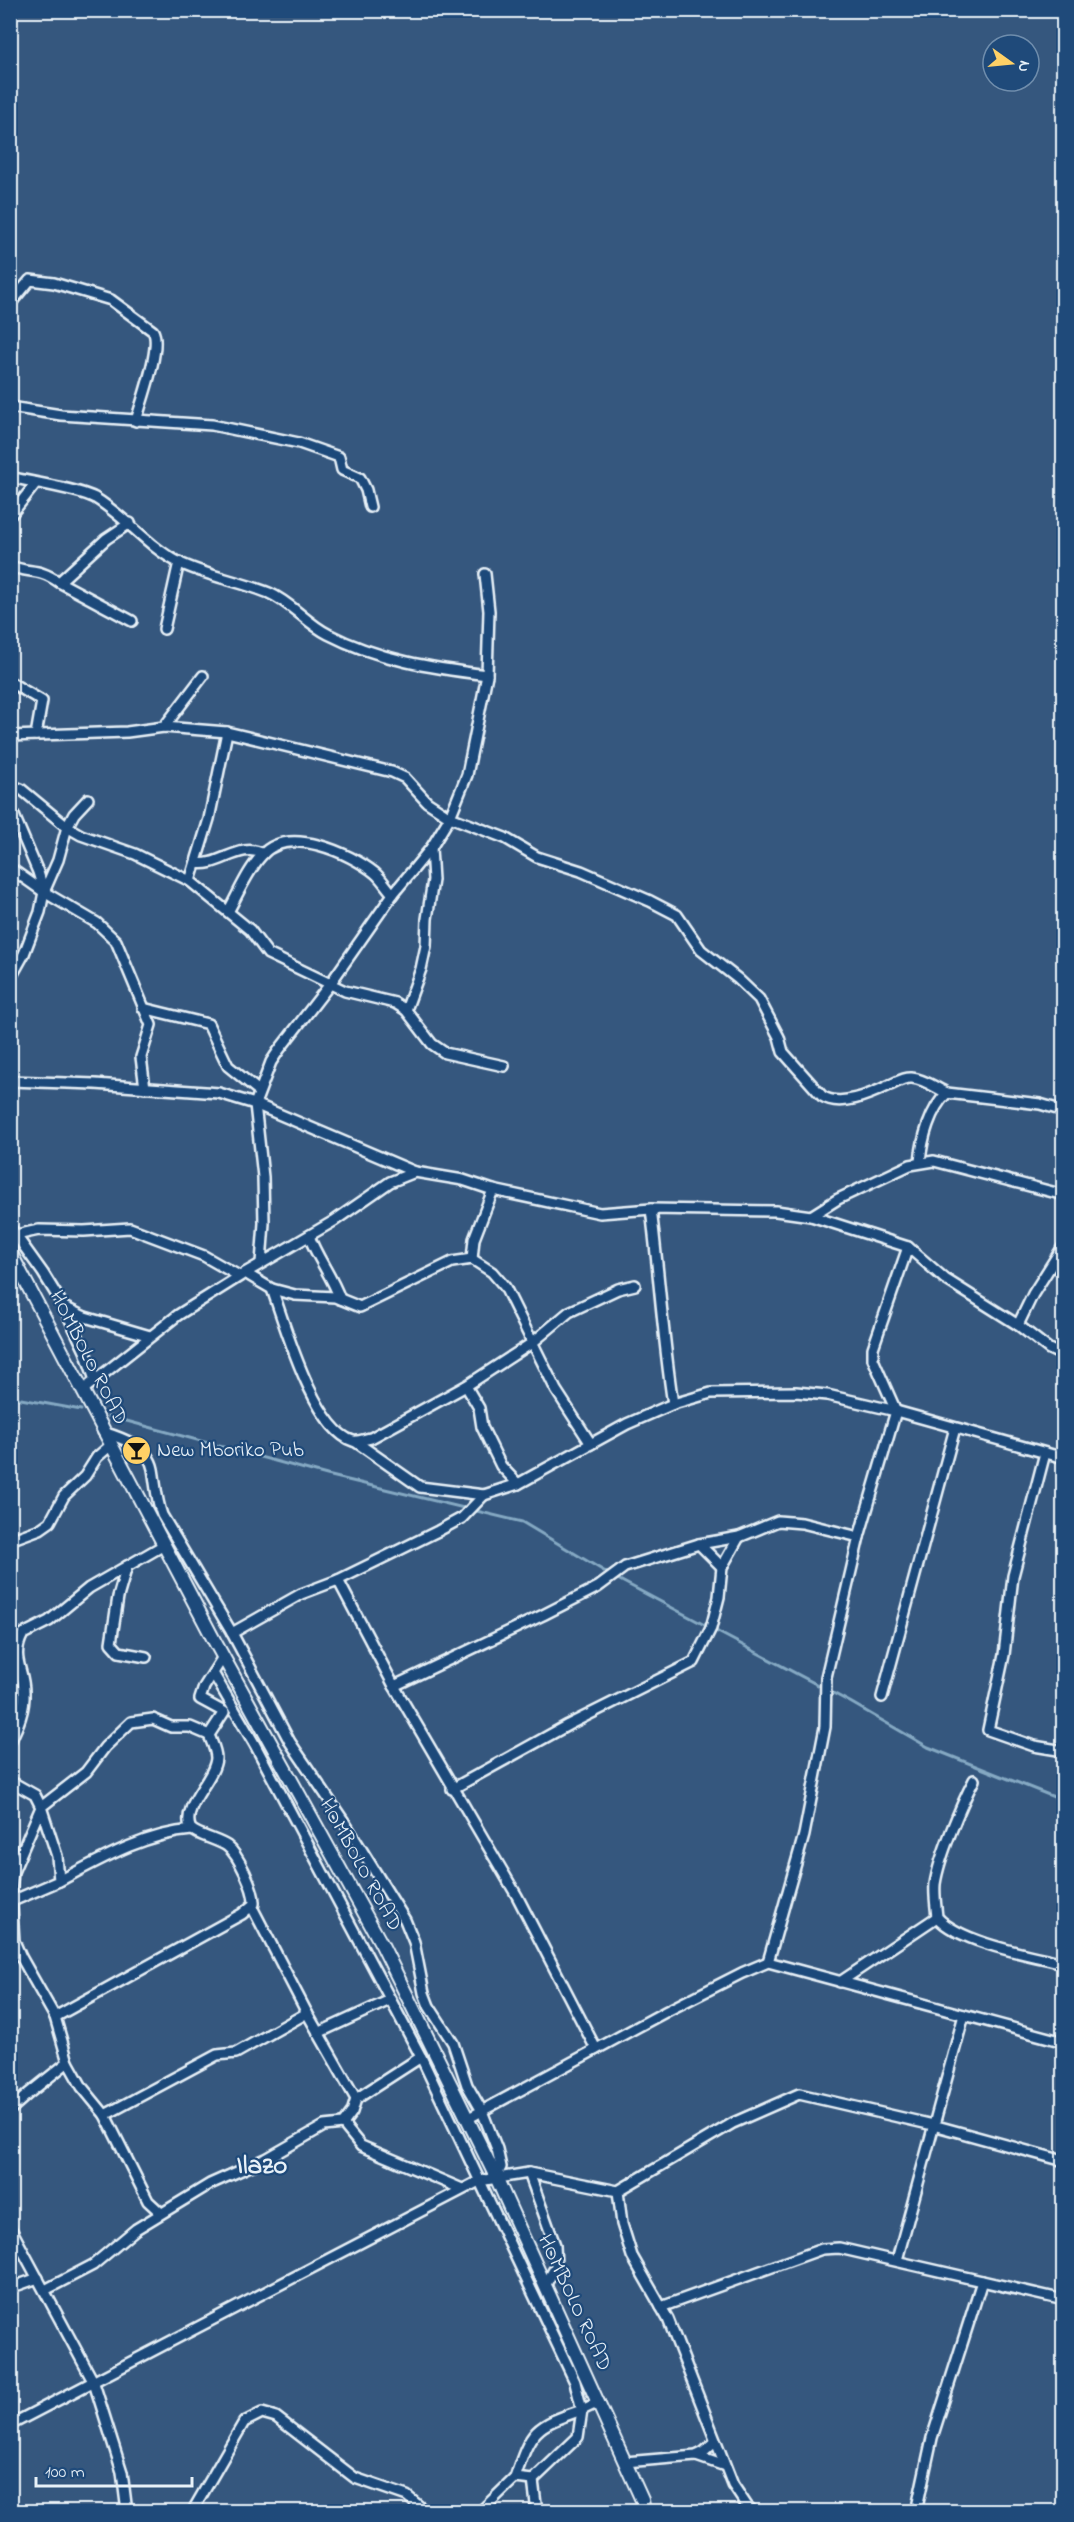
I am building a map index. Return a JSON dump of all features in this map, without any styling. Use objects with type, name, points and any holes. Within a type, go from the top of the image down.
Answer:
[{"type":"street","points":[[10,304],[30,280],[43,281],[111,300],[153,331],[156,338],[153,358],[136,421]]},
{"type":"street","points":[[10,406],[61,415],[212,425],[328,451],[339,457],[342,470],[360,478],[370,507]]},
{"type":"street","points":[[10,477],[92,496],[130,523],[156,548],[179,562],[269,593],[287,602],[322,631],[369,652],[430,667],[487,675]]},
{"type":"street","points":[[10,516],[36,483]]},
{"type":"street","points":[[59,582],[106,539],[130,523]]},
{"type":"street","points":[[164,629],[179,562]]},
{"type":"street","points":[[10,566],[21,570],[31,569],[45,572],[59,582],[132,621]]},
{"type":"street","points":[[261,1263],[263,1177],[255,1104],[259,1091],[279,1050],[330,984],[393,894],[431,848],[450,817],[467,775],[487,675],[489,611],[485,574]]},
{"type":"street","points":[[164,727],[202,676]]},
{"type":"street","points":[[10,682],[42,701],[36,735]]},
{"type":"street","points":[[10,736],[127,732],[164,727],[227,732],[392,772],[405,778],[427,802],[450,817],[505,838],[537,857],[580,871],[650,901],[676,915],[709,958],[738,979],[759,999],[766,1009],[783,1052],[828,1101],[842,1101],[871,1093],[906,1078],[921,1080],[947,1092],[1040,1104],[1064,1111]]},
{"type":"street","points":[[190,881],[209,819],[227,732]]},
{"type":"street","points":[[10,785],[21,789],[67,827],[81,835],[135,854],[190,881],[229,910],[250,930],[268,954],[354,994],[395,1003],[406,1010],[432,1044],[441,1051],[504,1066]]},
{"type":"street","points":[[10,979],[24,954],[40,912],[44,892],[58,860],[67,827],[74,814],[88,799]]},
{"type":"street","points":[[10,806],[44,892]]},
{"type":"street","points":[[229,910],[263,854],[275,846],[313,842],[348,856],[377,874],[393,894]]},
{"type":"street","points":[[406,1010],[421,969],[426,946],[427,919],[433,879],[431,848]]},
{"type":"street","points":[[196,863],[208,864],[241,851],[255,850],[263,854]]},
{"type":"street","points":[[10,868],[44,892],[97,923],[116,941],[151,1025],[141,1057],[145,1088]]},
{"type":"street","points":[[143,1008],[208,1024],[228,1066],[259,1091]]},
{"type":"street","points":[[10,1081],[207,1091],[255,1104],[414,1172],[463,1180],[493,1190],[600,1213],[651,1209],[776,1211],[812,1216],[908,1247],[945,1279],[1018,1325],[1049,1349],[1064,1356]]},
{"type":"street","points":[[920,1162],[925,1135],[938,1105],[947,1092]]},
{"type":"street","points":[[812,1216],[837,1199],[920,1162],[943,1162],[1064,1195]]},
{"type":"street","points":[[83,1390],[150,1336],[242,1275],[309,1236],[390,1182],[414,1172]]},
{"type":"street","points":[[472,1259],[474,1239],[493,1190]]},
{"type":"street","points":[[651,1209],[662,1330],[673,1404]]},
{"type":"street","points":[[13,1231],[84,1231],[130,1228],[204,1256],[272,1289],[295,1295],[340,1299],[360,1307],[452,1262],[472,1259],[492,1272],[505,1287],[556,1390],[591,1444]]},
{"type":"street","points":[[13,1231],[64,1307],[85,1351],[95,1380]]},
{"type":"street","points":[[309,1236],[340,1299]]},
{"type":"street","points":[[1018,1325],[1033,1294],[1064,1245]]},
{"type":"street","points":[[768,1962],[804,1835],[825,1727],[826,1677],[859,1537],[896,1411],[876,1368],[873,1348],[908,1247]]},
{"type":"street","name":"HOMBOLO ROAD","points":[[10,1252],[223,1657],[382,1945],[496,2177],[625,2462],[644,2511]]},
{"type":"street","points":[[356,1442],[371,1438],[466,1386],[532,1343],[569,1312],[618,1289],[635,1285]]},
{"type":"street","points":[[272,1289],[303,1380],[333,1425],[347,1438],[420,1487],[484,1496]]},
{"type":"street","points":[[64,1307],[85,1317],[150,1336]]},
{"type":"street","points":[[466,1386],[479,1408],[482,1427],[501,1466],[518,1484]]},
{"type":"street","points":[[232,1633],[301,1594],[338,1581],[462,1518],[484,1496],[518,1484],[627,1424],[673,1404],[711,1393],[796,1392],[827,1395],[896,1411],[1062,1456]]},
{"type":"street","points":[[882,1697],[955,1428]]},
{"type":"street","points":[[104,1431],[138,1448],[151,1461],[156,1498],[162,1515],[232,1633],[290,1742],[345,1823],[405,1920],[414,1942],[424,1993],[429,2006],[453,2043],[467,2085],[482,2111],[497,2149],[501,2167],[496,2177]]},
{"type":"street","points":[[10,1540],[40,1529],[50,1522],[64,1496],[85,1476],[97,1457],[111,1445]]},
{"type":"street","points":[[1045,1453],[1014,1576],[1009,1626],[988,1730],[1034,1746],[1064,1751]]},
{"type":"street","points":[[394,1686],[598,1587],[625,1567],[699,1544],[740,1537],[778,1521],[802,1523],[859,1537]]},
{"type":"street","points":[[452,1789],[568,1725],[694,1662],[711,1628],[719,1597],[722,1567],[740,1537]]},
{"type":"street","points":[[699,1544],[722,1567]]},
{"type":"street","points":[[10,1632],[23,1634],[49,1621],[76,1596],[164,1545]]},
{"type":"street","points":[[127,1566],[118,1597],[111,1643],[119,1652],[146,1657]]},
{"type":"street","points":[[338,1581],[452,1789],[517,1896],[596,2049]]},
{"type":"street","points":[[10,1742],[21,1718],[24,1703],[24,1690],[16,1650],[23,1634]]},
{"type":"street","points":[[209,1735],[224,1712],[200,1699],[204,1687],[223,1657]]},
{"type":"street","points":[[213,1673],[255,1745],[421,2057],[562,2349],[579,2393],[582,2410],[578,2437],[533,2480]]},
{"type":"street","points":[[161,2213],[148,2201],[105,2115],[82,2087],[68,2062],[55,2017],[17,1949],[12,1926],[13,1872],[41,1806],[86,1772],[105,1747],[131,1722],[153,1719],[171,1727],[190,1727],[209,1735],[215,1749],[216,1761],[192,1808],[189,1818],[192,1830]]},
{"type":"street","points":[[974,1780],[966,1795],[938,1873],[935,1892],[937,1917],[950,1928],[979,1940],[1064,1964]]},
{"type":"street","points":[[10,1781],[35,1795],[41,1806],[57,1856],[59,1881]]},
{"type":"street","points":[[11,1902],[59,1881],[108,1855],[171,1832],[192,1830],[226,1845],[233,1852],[253,1893],[252,1907],[307,2013],[356,2099]]},
{"type":"street","points":[[55,2017],[252,1907]]},
{"type":"street","points":[[840,1982],[937,1917]]},
{"type":"street","points":[[467,2119],[731,1978],[768,1962],[1064,2042]]},
{"type":"street","points":[[318,2033],[390,2000]]},
{"type":"street","points":[[105,2115],[217,2055],[236,2053],[307,2013]]},
{"type":"street","points":[[897,2260],[964,2014]]},
{"type":"street","points":[[434,2051],[453,2043]]},
{"type":"street","points":[[45,2290],[93,2265],[136,2229],[218,2180],[266,2159],[324,2126],[343,2124],[352,2112],[356,2099],[421,2057]]},
{"type":"street","points":[[10,2110],[68,2062]]},
{"type":"street","points":[[10,2425],[479,2181],[529,2173],[618,2192],[733,2123],[799,2094],[933,2126],[1064,2161]]},
{"type":"street","points":[[343,2124],[361,2146],[462,2189]]},
{"type":"street","points":[[529,2173],[555,2245],[556,2266],[545,2286]]},
{"type":"street","points":[[618,2192],[622,2224],[632,2256],[662,2307],[676,2338],[733,2485],[753,2511]]},
{"type":"street","points":[[10,2227],[94,2383],[122,2472],[127,2511]]},
{"type":"street","points":[[662,2307],[822,2249],[839,2248],[1064,2300]]},
{"type":"street","points":[[10,2288],[38,2278]]},
{"type":"street","points":[[916,2511],[932,2438],[982,2281]]},
{"type":"street","points":[[480,2511],[515,2478],[532,2435],[542,2425],[598,2402]]},
{"type":"street","points":[[192,2511],[244,2422],[262,2413],[276,2417],[355,2478],[407,2496],[426,2511]]},
{"type":"street","points":[[625,2462],[696,2456],[715,2442]]},
{"type":"street","points":[[696,2456],[725,2466]]},
{"type":"street","points":[[515,2478],[533,2480]]},
{"type":"street","points":[[533,2480],[537,2511]]},
{"type":"waterway","points":[[10,1397],[81,1410]]},
{"type":"waterway","points":[[108,1416],[327,1475],[522,1522],[614,1577],[850,1702],[928,1747],[1064,1801]]},
{"type":"place","name":"New Mboriko Pub","points":[[136,1451]]},
{"type":"district","name":"Ilazo","points":[[262,2166]]}]
